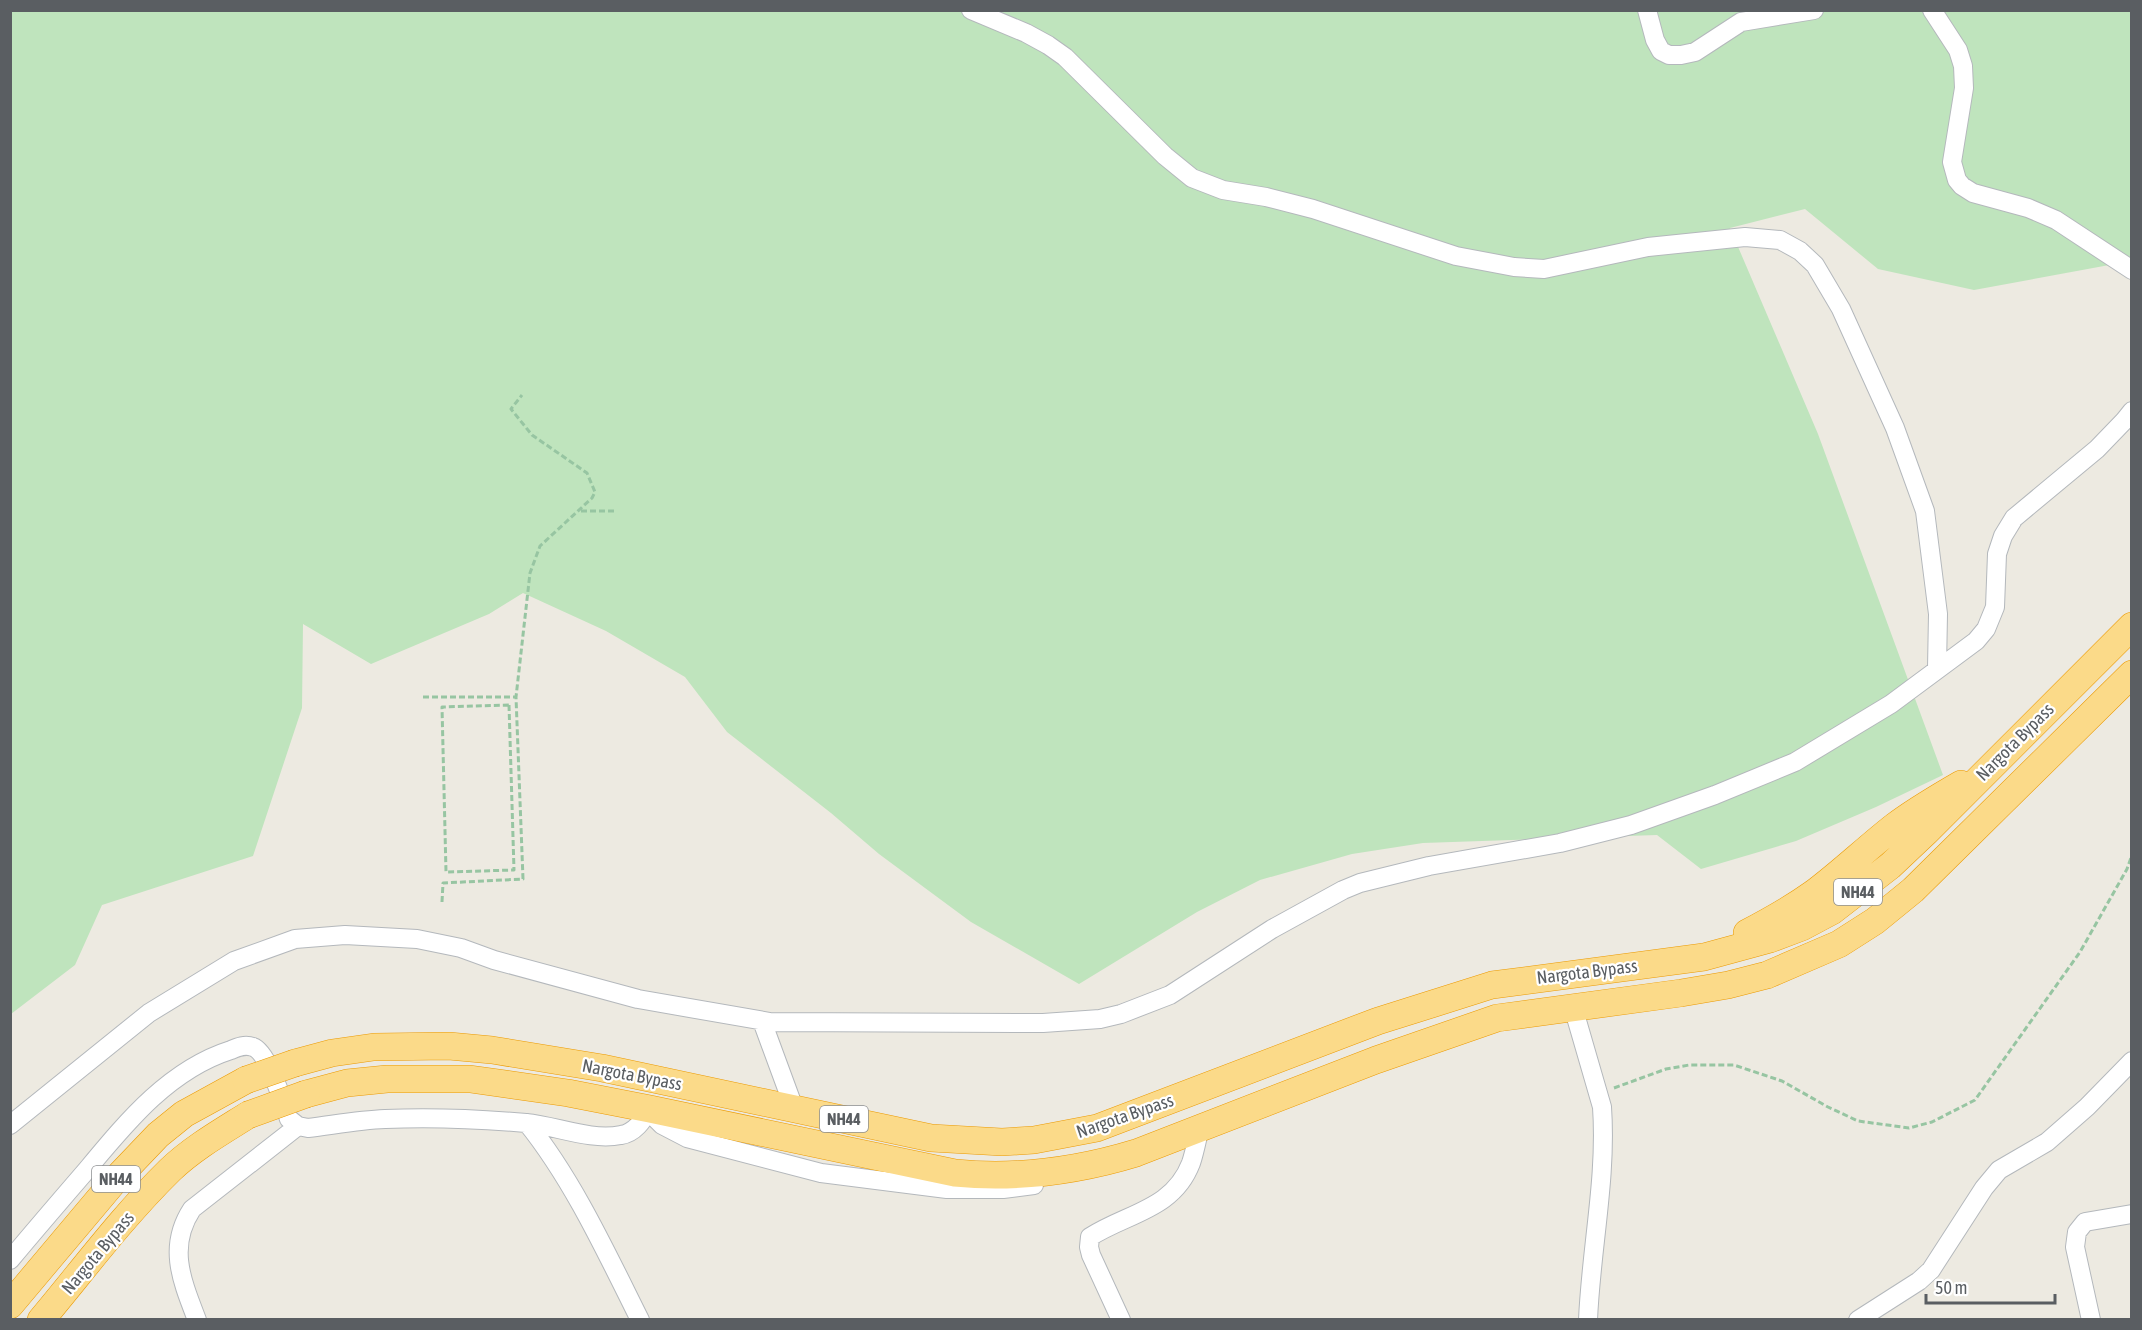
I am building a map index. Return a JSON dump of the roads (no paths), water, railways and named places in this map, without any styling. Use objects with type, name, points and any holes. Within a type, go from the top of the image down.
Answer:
[{"type":"highway","name":"Nargota Bypass","points":[[10,1305],[116,1179],[158,1135],[184,1114],[246,1080],[332,1053],[374,1047],[449,1046],[492,1050],[602,1068],[931,1138],[1002,1142],[1064,1136],[1098,1128],[1378,1022],[1492,985],[1704,957],[1770,939],[1802,927],[1832,911],[1890,866],[2132,626]]},
{"type":"highway","name":"Nargota Bypass","points":[[41,1320],[170,1170],[207,1140],[248,1115],[306,1094],[346,1083],[387,1078],[470,1078],[651,1109],[955,1173],[988,1176],[1064,1171],[1136,1153],[1376,1060],[1497,1018],[1681,993],[1767,975],[1839,944],[1875,921],[1913,890],[2132,674]]},
{"type":"street","points":[[971,10],[1048,45],[1065,57],[1166,156],[1192,178],[1223,190],[1313,209],[1456,256],[1514,267],[1544,269],[1648,247],[1721,238],[1763,237],[1780,240],[1800,251],[1815,265],[1841,309],[1895,428],[1925,511],[1938,614],[1937,668]]},
{"type":"street","points":[[1647,10],[1655,40],[1661,51],[1669,55],[1681,55],[1695,52],[1741,22],[1814,10]]},
{"type":"street","points":[[1932,10],[1958,50],[1963,66],[1964,88],[1952,162],[1957,180],[1973,193],[2028,208],[2056,220],[2132,270]]},
{"type":"street","points":[[10,1125],[149,1013],[234,961],[295,939],[345,935],[417,939],[461,948],[494,960],[638,999],[791,1024],[808,1022],[1042,1023],[1100,1019],[1121,1014],[1170,995],[1272,929],[1360,883],[1429,866],[1560,843],[1631,825],[1715,795],[1795,762],[1891,704],[1976,641],[1986,629],[1995,607],[1997,554],[2003,536],[2014,518],[2097,449],[2132,411]]},
{"type":"street","points":[[1573,1007],[1599,1094],[1603,1120],[1601,1191],[1589,1285],[1588,1320]]},
{"type":"street","points":[[762,1021],[794,1108]]},
{"type":"street","points":[[10,1260],[132,1116],[161,1089],[217,1054],[245,1045],[261,1052],[289,1119],[298,1126],[308,1128],[383,1119],[527,1123],[602,1137],[623,1135],[635,1128],[651,1109]]},
{"type":"street","points":[[1858,1320],[1919,1281],[1931,1270],[1984,1188],[1999,1170],[2046,1142],[2086,1107],[2132,1061]]},
{"type":"street","points":[[527,1123],[575,1196],[640,1320]]},
{"type":"street","points":[[197,1320],[182,1282],[179,1262],[179,1240],[184,1221],[192,1209],[298,1126]]},
{"type":"street","points":[[1121,1320],[1091,1255],[1089,1237],[1159,1204],[1175,1190],[1190,1164],[1200,1127]]},
{"type":"street","points":[[2091,1320],[2075,1247],[2077,1232],[2085,1222],[2132,1214]]}]
